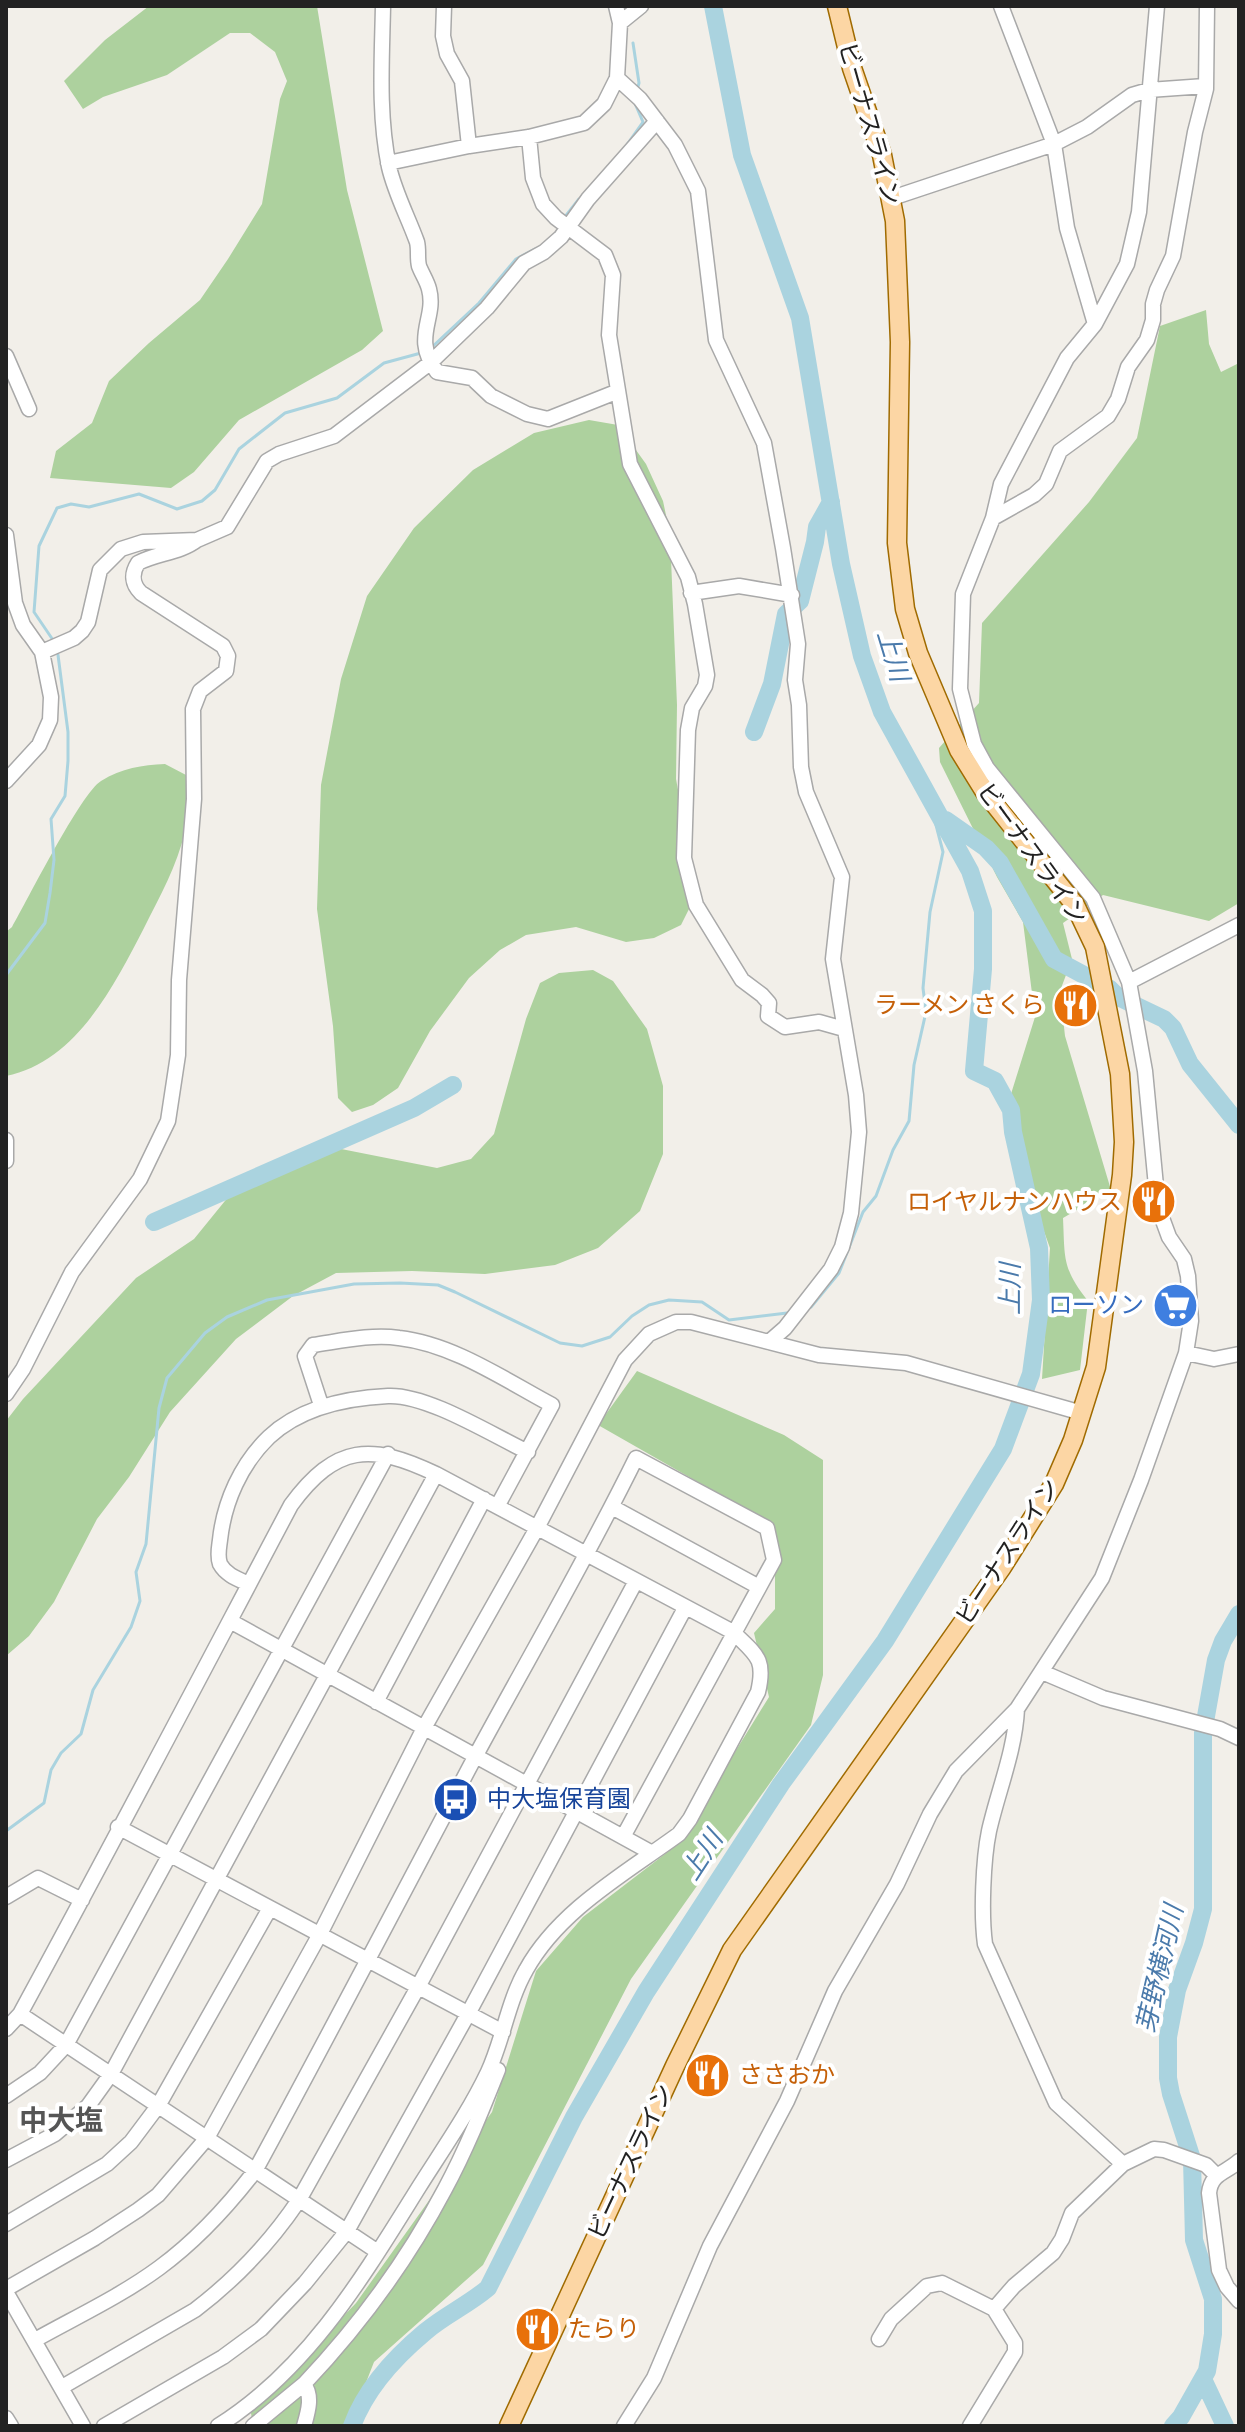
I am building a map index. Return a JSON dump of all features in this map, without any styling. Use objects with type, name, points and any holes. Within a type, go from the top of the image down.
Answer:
[{"type":"main road","name":"ビーナスライン","points":[[509,2426],[687,2039],[732,1950],[1032,1522],[1054,1484],[1075,1411],[1096,1367],[1124,1142],[1120,1074],[1096,935],[985,792],[959,750],[918,653],[905,609],[897,543],[900,328],[899,269],[892,198],[882,155],[852,68],[837,6]]},
{"type":"street","points":[[383,6],[381,99],[388,163],[393,185],[418,247],[418,264],[429,290],[430,303],[423,334],[437,372],[472,378],[491,396],[527,414],[548,419],[616,392]]},
{"type":"street","points":[[444,6],[443,36],[447,54],[462,81],[469,146]]},
{"type":"street","points":[[388,163],[529,137],[584,123],[604,104],[617,78],[620,23],[616,6]]},
{"type":"street","points":[[620,23],[641,6]]},
{"type":"street","points":[[1001,6],[1054,144],[1067,228],[1095,324]]},
{"type":"street","points":[[624,2426],[654,2378],[710,2246],[743,2179],[765,2145],[835,1991],[897,1884],[930,1814],[956,1771],[1017,1709],[1102,1578],[1186,1353],[1191,1321],[1188,1276],[1184,1259],[1169,1237],[1158,1207],[1145,1071],[1129,985],[1096,935],[1093,898],[987,768],[974,744],[960,689],[963,594],[993,518],[1001,484],[1067,358],[1095,324],[1127,264],[1133,245],[1139,212],[1157,6]]},
{"type":"street","points":[[993,518],[1034,495],[1046,484],[1060,451],[1108,416],[1118,399],[1128,367],[1147,340],[1157,290],[1173,256],[1205,86],[1207,6]]},
{"type":"street","points":[[617,78],[675,145],[698,191],[716,340],[764,443],[793,603],[798,644],[795,680],[801,767],[806,792],[842,877],[833,959],[856,1095],[859,1132],[851,1213],[842,1247],[831,1269],[785,1328],[769,1342]]},
{"type":"street","points":[[892,198],[1054,144],[1087,127],[1132,95],[1149,90],[1205,86]]},
{"type":"street","points":[[6,1394],[23,1369],[72,1272],[140,1179],[168,1121],[178,1055],[179,980],[194,799],[196,759],[193,709],[200,691],[226,671],[228,656],[223,646],[135,587],[133,578],[138,563],[188,547],[227,527],[267,461],[334,436],[428,354],[487,308],[524,263],[556,243],[564,223],[657,121]]},
{"type":"street","points":[[529,137],[536,190],[543,204],[605,255],[613,275],[609,335],[630,464],[681,562],[695,604],[707,675],[705,686],[692,708],[685,770],[684,858],[696,905],[742,980],[769,1003],[768,1016],[785,1027],[819,1022],[844,1029]]},
{"type":"street","points":[[6,356],[29,409]]},
{"type":"street","points":[[6,535],[15,603],[23,625],[42,652],[51,697],[50,720],[39,745],[6,781]]},
{"type":"street","points":[[42,652],[74,638],[82,631],[88,622],[100,570],[121,549],[143,542],[197,540]]},
{"type":"street","points":[[691,593],[739,586],[793,603]]},
{"type":"street","points":[[1129,985],[1239,925]]},
{"type":"street","points":[[1120,1074],[1145,1071]]},
{"type":"street","points":[[6,1140],[6,1161]]},
{"type":"street","points":[[83,2426],[6,2290],[95,2238],[158,2195],[207,2138],[320,1934],[424,1728],[537,1528],[625,1360],[649,1334],[676,1322],[691,1322],[819,1355],[906,1363],[1075,1411]]},
{"type":"street","points":[[321,1405],[305,1356],[313,1345],[357,1338],[398,1337],[430,1344],[553,1405],[528,1452],[491,1502],[376,1702]]},
{"type":"street","points":[[1186,1353],[1214,1359],[1239,1354]]},
{"type":"street","points":[[249,1584],[225,1572],[218,1559],[222,1521],[232,1491],[248,1463],[270,1436],[321,1405],[390,1396],[421,1401],[528,1452]]},
{"type":"street","points":[[6,2029],[20,2014],[291,1505],[305,1486],[325,1469],[345,1459],[364,1452],[388,1454],[436,1474],[733,1632],[761,1664],[758,1692],[690,1819],[679,1834],[585,1901],[538,1952],[525,1971],[488,2072],[339,2310],[305,2352],[275,2381],[218,2426]]},
{"type":"street","points":[[6,2096],[40,2073],[66,2045],[388,1454]]},
{"type":"street","points":[[35,2340],[158,2269],[184,2249],[232,2201],[255,2171],[476,1756],[587,1557],[636,1458],[767,1528],[774,1560],[623,1837]]},
{"type":"street","points":[[6,2160],[55,2134],[88,2106],[111,2074],[436,1474]]},
{"type":"street","points":[[612,1507],[759,1587]]},
{"type":"street","points":[[62,2387],[189,2314],[215,2295],[277,2233],[299,2200],[418,1987],[636,1581]]},
{"type":"street","points":[[104,2426],[223,2357],[261,2329],[305,2283],[347,2231],[468,2014],[685,1608]]},
{"type":"street","points":[[230,1621],[652,1853]]},
{"type":"street","points":[[1042,1672],[1103,1698],[1220,1729],[1239,1738]]},
{"type":"street","points":[[1017,1709],[1016,1729],[988,1835],[982,1919],[985,1944],[1056,2103],[1123,2164]]},
{"type":"street","points":[[118,1827],[503,2032]]},
{"type":"street","points":[[6,1897],[38,1878],[82,1900]]},
{"type":"street","points":[[6,2224],[107,2164],[131,2142],[158,2106],[270,1908]]},
{"type":"street","points":[[20,2014],[378,2252]]},
{"type":"street","points":[[253,2426],[304,2384],[376,2298],[413,2245],[465,2147],[499,2067],[494,2054]]},
{"type":"street","points":[[994,2309],[1014,2286],[1053,2253],[1072,2213],[1123,2164],[1154,2149],[1176,2154],[1211,2170],[1239,2161]]},
{"type":"street","points":[[1211,2170],[1209,2193],[1219,2270],[1227,2287],[1239,2301]]},
{"type":"street","points":[[879,2339],[891,2319],[927,2286],[942,2283],[994,2309],[1015,2343],[1015,2352],[970,2426]]},
{"type":"street","points":[[304,2384],[309,2390],[304,2426]]},
{"type":"street","points":[[6,2418],[11,2426]]},
{"type":"green space","points":[[149,6],[317,6],[347,190],[383,331],[362,350],[239,420],[194,472],[171,488],[50,478],[56,451],[92,423],[109,381],[200,300],[262,204],[280,99],[287,81],[275,52],[250,33],[230,33],[167,75],[103,97],[83,109],[64,81],[105,40]]},
{"type":"green space","points":[[1206,310],[1209,344],[1221,372],[1239,363],[1239,903],[1209,921],[1103,895],[1063,923],[1072,959],[1060,991],[1065,1036],[1111,1190],[1063,1218],[1066,1262],[1073,1280],[1088,1301],[1080,1370],[1042,1379],[1050,1248],[1022,1171],[1011,1094],[1035,1017],[1023,922],[940,762],[939,748],[979,703],[982,623],[1089,502],[1137,438],[1160,326]]},
{"type":"green space","points":[[589,420],[618,425],[646,464],[663,501],[670,534],[677,705],[676,779],[686,833],[691,905],[681,925],[654,938],[626,942],[576,927],[526,935],[500,950],[469,978],[430,1031],[398,1088],[373,1105],[352,1112],[338,1098],[333,1026],[317,909],[321,785],[341,679],[367,596],[414,528],[473,470],[534,433]]},
{"type":"green space","points":[[165,764],[186,775],[186,824],[173,869],[144,928],[106,997],[73,1038],[31,1068],[6,1076],[6,932],[12,927],[68,826],[92,790],[101,781],[124,770]]},
{"type":"green space","points":[[593,970],[613,981],[647,1029],[663,1086],[663,1154],[640,1211],[598,1248],[555,1265],[485,1274],[412,1271],[336,1273],[293,1296],[236,1339],[170,1412],[129,1477],[97,1519],[54,1602],[29,1636],[6,1656],[6,1421],[23,1399],[136,1278],[194,1239],[242,1180],[285,1157],[321,1145],[437,1168],[471,1159],[494,1134],[526,1019],[540,983],[559,973]]},
{"type":"green space","points":[[637,1371],[784,1435],[823,1460],[823,1675],[811,1725],[631,1979],[483,2265],[374,2362],[349,2426],[253,2426],[251,2413],[356,2303],[492,2112],[536,1971],[583,1917],[678,1844],[769,1697],[754,1633],[775,1609],[775,1526],[598,1425]]},
{"type":"waterway","name":"上川","points":[[352,2426],[373,2386],[403,2352],[433,2326],[488,2288],[574,2117],[646,1992],[781,1784],[885,1641],[1003,1449],[1031,1374],[1041,1300],[1039,1248],[1013,1132],[1011,1110],[995,1081],[974,1071],[983,969],[983,911],[970,871],[882,712],[862,656],[841,564],[800,318],[742,155],[713,6]]},
{"type":"waterway","points":[[633,43],[639,83],[637,90]]},
{"type":"waterway","points":[[626,146],[643,122],[634,101]]},
{"type":"waterway","points":[[564,218],[579,199]]},
{"type":"waterway","points":[[431,348],[479,303],[516,259],[535,249]]},
{"type":"waterway","points":[[55,643],[34,612],[39,546],[57,508],[71,504],[89,507],[139,494],[177,509],[202,501],[215,490],[239,449],[285,413],[337,398],[384,363],[421,353]]},
{"type":"waterway","points":[[754,732],[772,684],[786,614],[800,601],[817,527],[831,502]]},
{"type":"waterway","points":[[6,975],[45,923],[50,893],[54,860],[51,819],[65,796],[68,761],[68,732],[58,655]]},
{"type":"waterway","points":[[811,1307],[839,1273],[863,1212],[876,1196],[893,1150],[909,1121],[914,1065],[926,1012],[923,988],[930,912],[943,852],[936,825],[938,814]]},
{"type":"waterway","name":"芽野横河川","points":[[946,820],[986,848],[1000,863],[1054,959],[1110,989],[1118,997],[1164,1019],[1173,1028],[1190,1064],[1239,1125]]},
{"type":"waterway","points":[[154,1222],[414,1108],[453,1085]]},
{"type":"waterway","points":[[6,1831],[44,1803],[51,1770],[61,1753],[81,1734],[93,1690],[131,1627],[140,1601],[136,1572],[146,1544],[159,1408],[167,1378],[205,1333],[227,1317],[267,1300],[354,1284],[400,1283],[438,1285],[560,1343],[582,1346],[610,1337],[649,1305],[669,1300],[702,1302],[729,1320],[787,1313]]},
{"type":"waterway","name":"芽野横河川","points":[[1173,2426],[1207,2371],[1213,2334],[1213,2299],[1194,2240],[1192,2159],[1171,2094],[1168,2037],[1177,1990],[1203,1909],[1203,1733],[1216,1660],[1239,1614]]},
{"type":"waterway","name":"芽野横河川","points":[[1203,2379],[1225,2426]]},
{"type":"place","name":"ラーメン さくら","points":[[1076,1005]]},
{"type":"place","name":"ロイヤルナンハウス","points":[[1153,1202]]},
{"type":"place","name":"ローソン","points":[[1175,1305]]},
{"type":"place","name":"中大塩保育園","points":[[456,1799]]},
{"type":"place","name":"ささおか","points":[[708,2075]]},
{"type":"place","name":"たらり","points":[[537,2329]]},
{"type":"district","name":"中大塩","points":[[61,2121]]}]
